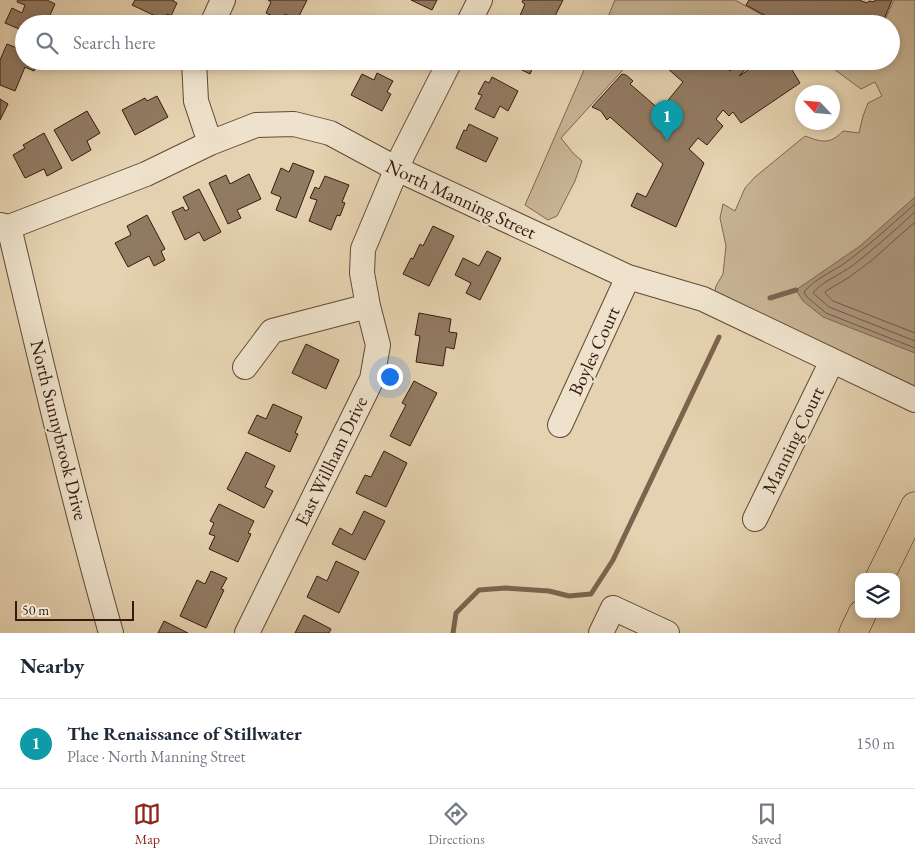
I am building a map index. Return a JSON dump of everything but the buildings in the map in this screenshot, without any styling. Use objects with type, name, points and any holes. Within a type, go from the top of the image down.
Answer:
[{"type":"main road","points":[[882,573],[915,506]]},
{"type":"main road","points":[[853,633],[860,618]]},
{"type":"street","points":[[216,15],[223,0]]},
{"type":"street","points":[[472,15],[480,0]]},
{"type":"street","points":[[194,70],[196,101],[210,143]]},
{"type":"street","name":"East Willham Drive","points":[[247,633],[372,379],[378,344],[362,274],[363,249],[397,170],[446,70]]},
{"type":"street","name":"North Manning Street","points":[[4,226],[146,174],[210,143],[256,125],[294,124],[330,133],[397,170],[628,277],[703,299],[915,400]]},
{"type":"street","name":"North Sunnybrook Drive","points":[[4,226],[111,633]]},
{"type":"street","name":"Boyles Court","points":[[560,426],[628,277]]},
{"type":"street","points":[[245,367],[272,331],[368,306]]},
{"type":"street","name":"Manning Court","points":[[754,519],[832,360]]},
{"type":"street","points":[[601,633],[613,608],[667,633]]},
{"type":"shaded area","points":[[615,0],[735,0],[762,15],[670,15],[609,15]]},
{"type":"shaded area","points":[[894,0],[915,0],[915,395],[713,300],[716,286],[723,274],[726,246],[720,218],[723,204],[735,211],[745,188],[755,177],[805,136],[825,141],[834,139],[843,131],[859,133],[868,103],[882,96],[875,82],[861,89],[835,70],[900,70],[900,15],[887,15]]},
{"type":"shaded area","points":[[584,70],[623,70],[561,138],[582,161],[575,181],[557,216],[548,220],[525,205]]},
{"type":"water","points":[[915,197],[915,353],[823,317],[803,301],[796,290],[860,246]]},
{"type":"waterway","points":[[770,298],[796,290]]},
{"type":"waterway","points":[[453,633],[456,613],[479,590],[506,588],[549,591],[569,596],[591,594],[613,560],[719,337]]},
{"type":"place","name":"The Renaissance of Stillwater","points":[[667,141]]}]
